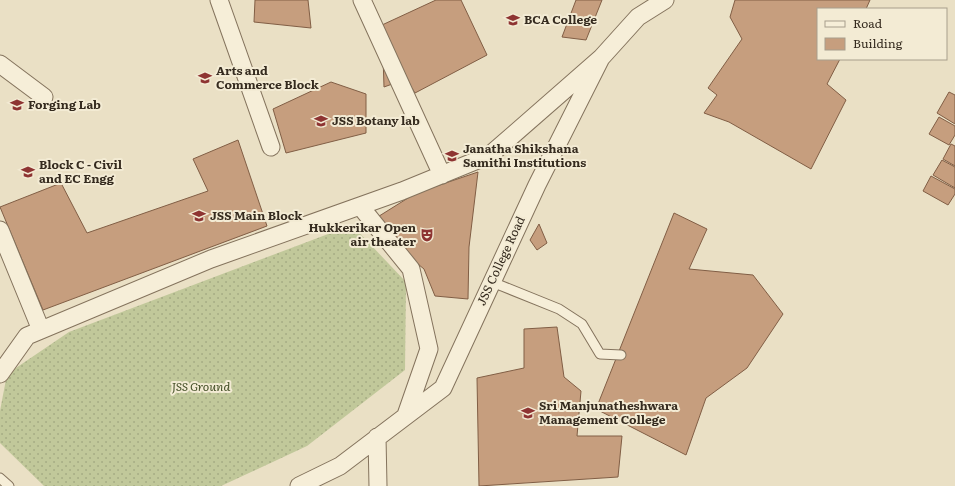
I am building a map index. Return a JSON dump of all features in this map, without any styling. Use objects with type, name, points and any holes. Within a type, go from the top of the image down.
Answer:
[{"type":"street","points":[[219,0],[271,147]]},
{"type":"street","points":[[362,0],[442,175]]},
{"type":"street","name":"JSS College Road","points":[[299,486],[340,466],[443,388],[537,185],[600,58],[638,17],[665,0]]},
{"type":"street","points":[[0,374],[27,336],[211,259],[360,206],[490,155],[600,58]]},
{"type":"street","points":[[0,64],[44,98]]},
{"type":"street","points":[[360,206],[411,269],[428,349],[406,416]]},
{"type":"street","points":[[0,230],[41,330]]},
{"type":"street","points":[[377,437],[378,486]]},
{"type":"lane","points":[[492,282],[559,309],[582,324],[600,354],[621,355]]},
{"type":"lane","points":[[0,478],[9,486]]},
{"type":"green space","name":"JSS Ground","points":[[352,225],[406,282],[405,370],[307,446],[221,486],[44,486],[0,443],[0,411],[7,374],[69,332]]},
{"type":"building","points":[[255,0],[308,0],[311,28],[254,22]]},
{"type":"building","points":[[436,0],[461,0],[487,55],[415,93],[406,79],[384,87],[382,25]]},
{"type":"building","points":[[576,0],[602,0],[586,40],[562,37]]},
{"type":"building","points":[[735,0],[870,0],[866,8],[817,8],[817,60],[839,60],[827,84],[846,100],[811,169],[729,122],[704,113],[717,95],[708,88],[742,39],[730,17]]},
{"type":"building","name":"JSS Botany lab","points":[[331,82],[366,94],[366,133],[286,153],[273,109]]},
{"type":"building","points":[[949,92],[955,95],[955,124],[937,113]]},
{"type":"building","points":[[939,117],[955,126],[955,135],[949,145],[929,134]]},
{"type":"building","name":"JSS Main Block","points":[[238,140],[267,226],[43,310],[0,207],[61,183],[87,233],[208,191],[193,159]]},
{"type":"building","points":[[951,144],[955,146],[955,166],[943,159]]},
{"type":"building","points":[[942,160],[955,167],[955,188],[933,175]]},
{"type":"building","name":"Hukkerikar Open air theater","points":[[478,172],[469,247],[468,299],[435,296],[424,269],[368,223],[416,193]]},
{"type":"building","points":[[931,176],[955,189],[955,194],[948,205],[923,191]]},
{"type":"building","points":[[674,213],[707,229],[689,269],[753,275],[783,314],[747,368],[706,398],[686,455],[596,409]]},
{"type":"building","points":[[539,224],[547,243],[537,250],[530,240]]},
{"type":"building","name":"Sri Manjunatheshwara Management College","points":[[557,327],[564,377],[581,391],[577,436],[622,436],[618,477],[479,486],[477,378],[524,368],[524,329]]},
{"type":"place","name":"BCA College","points":[[513,20]]},
{"type":"place","name":"Arts and Commerce Block","points":[[205,78]]},
{"type":"place","name":"Forging Lab","points":[[17,105]]},
{"type":"place","name":"JSS Botany lab","points":[[321,121]]},
{"type":"place","name":"Janatha Shikshana Samithi Institutions","points":[[452,156]]},
{"type":"place","name":"Block C - Civil and EC Engg","points":[[28,172]]},
{"type":"place","name":"JSS Main Block","points":[[199,216]]},
{"type":"place","name":"Hukkerikar Open air theater","points":[[427,235]]},
{"type":"place","name":"Sri Manjunatheshwara Management College","points":[[528,413]]}]
